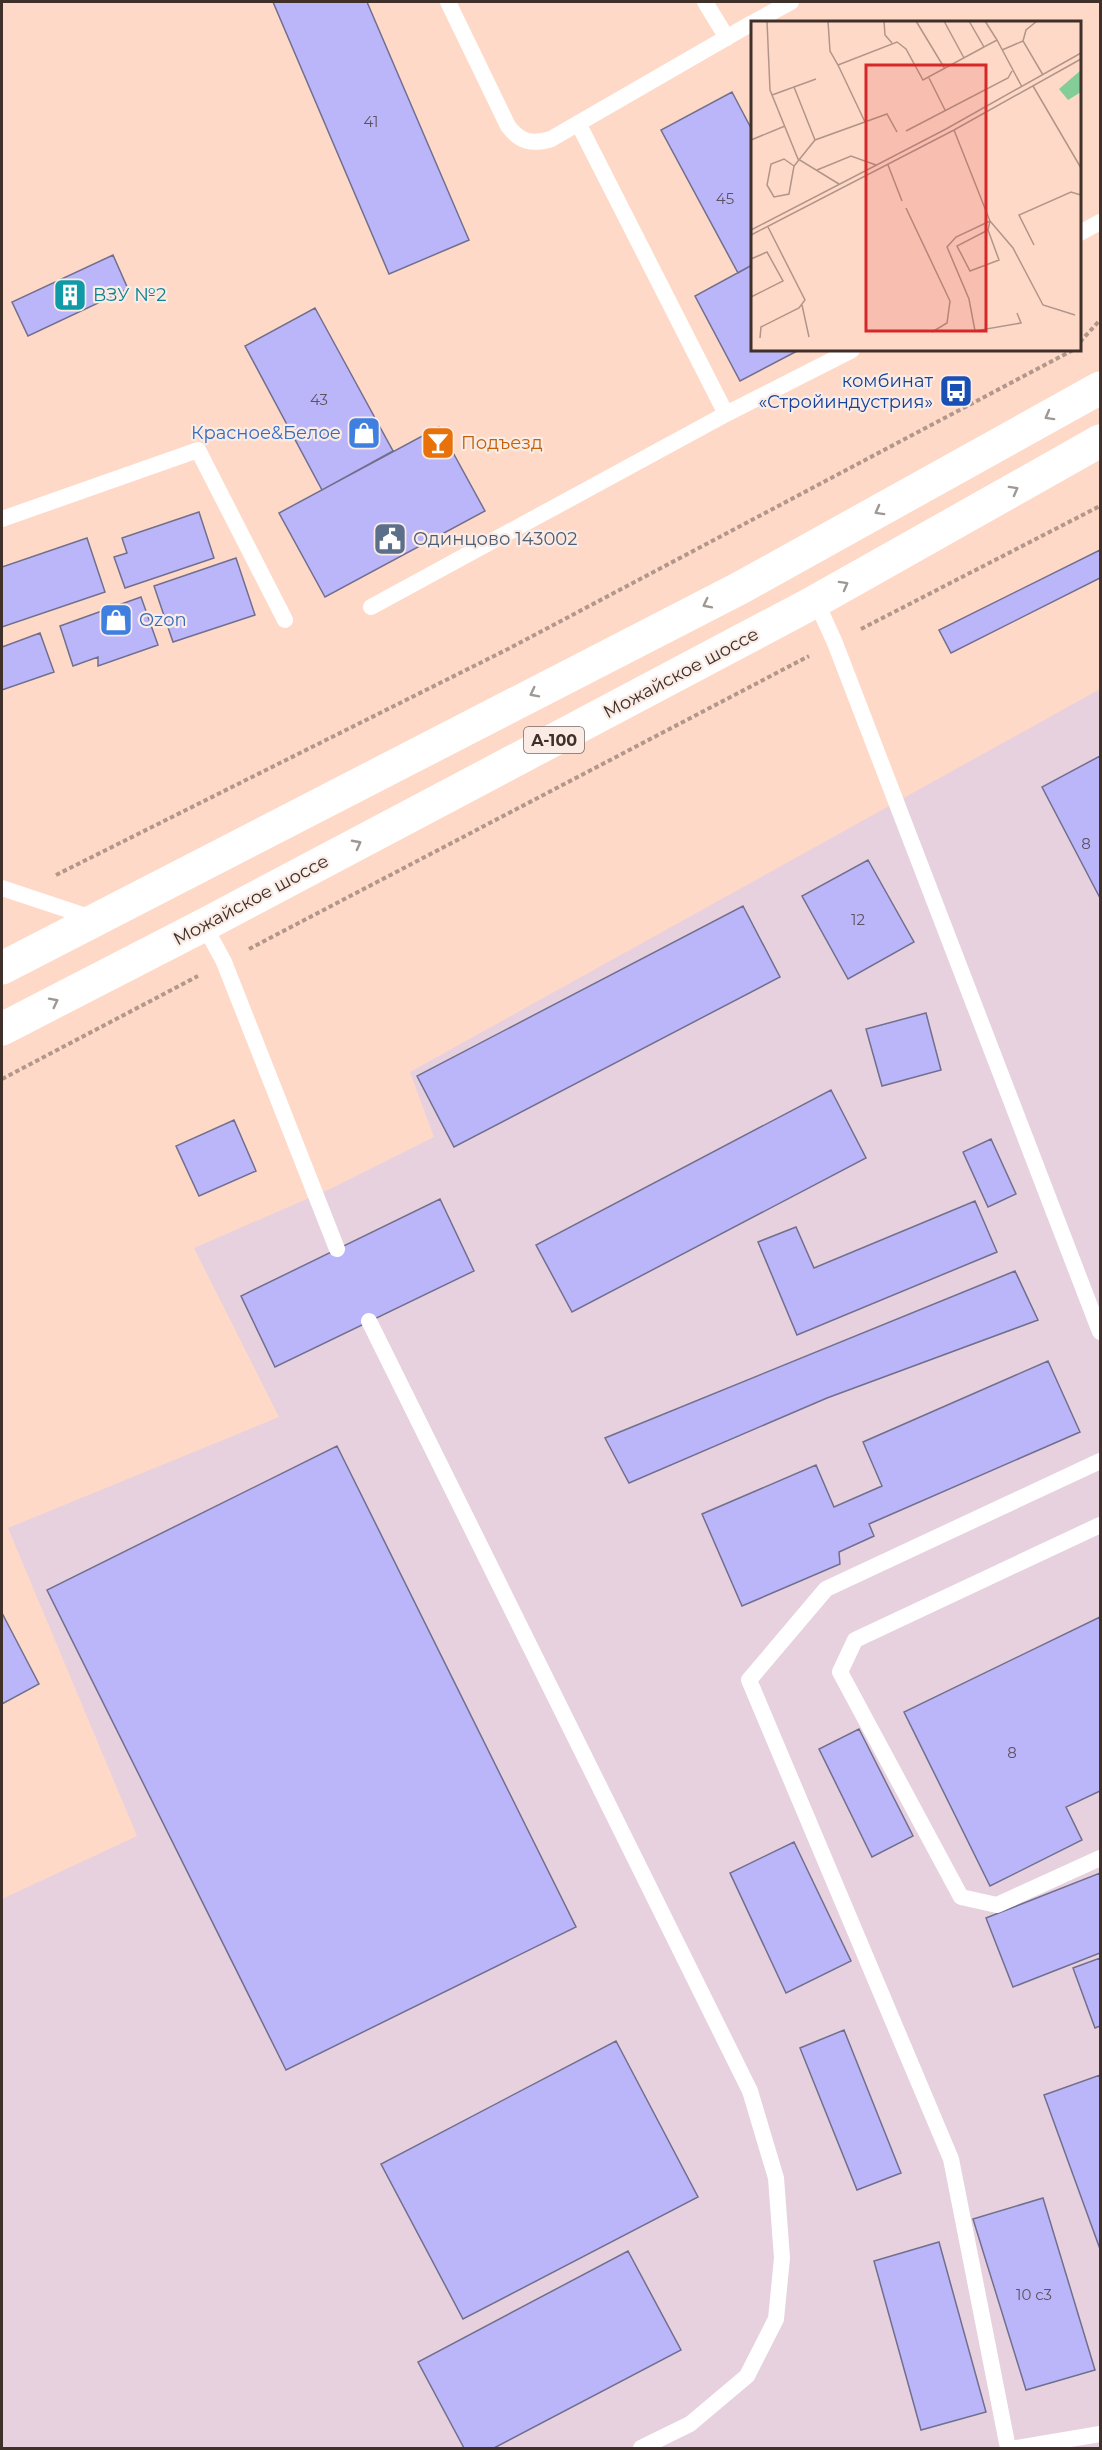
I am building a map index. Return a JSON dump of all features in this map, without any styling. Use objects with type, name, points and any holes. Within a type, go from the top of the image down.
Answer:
[{"type":"main road","name":"А-100","points":[[2,968],[740,588],[1101,388]]},
{"type":"main road","name":"Можайское шоссе","points":[[2,1029],[204,925],[816,601],[1101,441]]},
{"type":"lane","points":[[448,2],[508,126],[516,136],[526,142],[539,143],[551,139],[751,24]]},
{"type":"lane","points":[[705,2],[727,38]]},
{"type":"lane","points":[[757,21],[791,2]]},
{"type":"lane","points":[[578,123],[726,414]]},
{"type":"lane","points":[[1081,232],[1101,222]]},
{"type":"lane","points":[[371,607],[726,414],[850,351]]},
{"type":"lane","points":[[2,519],[198,450],[285,620]]},
{"type":"lane","points":[[816,601],[835,642],[1101,1332]]},
{"type":"lane","points":[[2,888],[96,919]]},
{"type":"lane","points":[[204,925],[224,962],[338,1249]]},
{"type":"lane","points":[[369,1321],[750,2091],[776,2178],[782,2258],[776,2319],[747,2376],[690,2424],[641,2448]]},
{"type":"lane","points":[[1008,2448],[951,2159],[749,1680],[826,1589],[1101,1461]]},
{"type":"lane","points":[[1101,1525],[855,1640],[840,1672],[961,1897],[997,1905],[1101,1858]]},
{"type":"lane","points":[[1017,2448],[1101,2434]]},
{"type":"path","points":[[1081,341],[1101,320]]},
{"type":"path","points":[[19,894],[508,649],[1071,351]]},
{"type":"path","points":[[2,1079],[835,642],[1101,506]]},
{"type":"shaded area","points":[[1100,689],[1100,2448],[2,2448],[2,1899],[137,1836],[8,1528],[279,1417],[194,1248],[332,1188],[434,1137],[410,1072]]},
{"type":"building","points":[[273,2],[367,2],[469,240],[389,274]]},
{"type":"building","points":[[732,92],[751,128],[751,266],[738,273],[661,130]]},
{"type":"building","name":"ВЗУ №2","points":[[113,255],[128,289],[28,336],[12,302]]},
{"type":"building","points":[[751,266],[751,351],[797,351],[740,381],[695,296]]},
{"type":"building","points":[[315,308],[393,451],[322,490],[245,346]]},
{"type":"building","points":[[439,427],[485,511],[325,597],[279,513]]},
{"type":"building","points":[[199,512],[214,558],[125,588],[114,557],[127,553],[122,538]]},
{"type":"building","points":[[87,538],[105,592],[2,627],[2,567]]},
{"type":"building","points":[[1100,550],[1100,578],[951,653],[939,630]]},
{"type":"building","points":[[236,558],[255,615],[173,642],[154,586]]},
{"type":"building","points":[[141,597],[158,645],[98,666],[98,657],[73,666],[60,626]]},
{"type":"building","points":[[40,633],[54,672],[2,690],[2,647]]},
{"type":"building","points":[[1100,756],[1100,898],[1042,787]]},
{"type":"building","points":[[868,860],[914,942],[848,979],[802,896]]},
{"type":"building","points":[[743,906],[780,977],[454,1147],[417,1076]]},
{"type":"building","points":[[926,1013],[941,1070],[882,1086],[866,1029]]},
{"type":"building","points":[[831,1090],[866,1158],[572,1312],[536,1245]]},
{"type":"building","points":[[234,1120],[256,1171],[199,1196],[176,1146]]},
{"type":"building","points":[[991,1139],[1016,1194],[988,1207],[963,1152]]},
{"type":"building","points":[[440,1199],[474,1271],[275,1367],[241,1296]]},
{"type":"building","points":[[975,1201],[997,1252],[797,1335],[758,1242],[796,1227],[814,1268]]},
{"type":"building","points":[[1015,1271],[1038,1320],[827,1398],[629,1483],[605,1438]]},
{"type":"building","points":[[1048,1361],[1080,1432],[869,1524],[874,1536],[839,1552],[840,1564],[742,1606],[702,1514],[816,1465],[834,1507],[882,1486],[863,1442]]},
{"type":"building","points":[[337,1446],[576,1927],[286,2070],[47,1590]]},
{"type":"building","points":[[2,1613],[39,1684],[2,1704]]},
{"type":"building","points":[[1100,1617],[1100,1791],[1066,1807],[1082,1840],[990,1886],[904,1712]]},
{"type":"building","points":[[859,1729],[913,1836],[872,1857],[819,1749]]},
{"type":"building","points":[[794,1842],[851,1961],[786,1993],[730,1873]]},
{"type":"building","points":[[1100,1873],[1100,1953],[1013,1987],[986,1918]]},
{"type":"building","points":[[1100,1958],[1100,2026],[1095,2028],[1073,1968]]},
{"type":"building","points":[[844,2030],[901,2173],[857,2190],[800,2048]]},
{"type":"building","points":[[616,2041],[698,2197],[463,2319],[381,2164]]},
{"type":"building","points":[[1100,2075],[1100,2249],[1044,2095]]},
{"type":"building","points":[[1043,2198],[1095,2370],[1026,2390],[973,2219]]},
{"type":"building","points":[[939,2242],[986,2412],[921,2430],[874,2261]]},
{"type":"building","points":[[628,2251],[681,2350],[494,2448],[464,2448],[418,2362]]},
{"type":"place","name":"ВЗУ №2","points":[[70,295]]},
{"type":"place","name":"комбинат «Стройиндустрия»","points":[[956,391]]},
{"type":"place","name":"Красное&Белое","points":[[364,433]]},
{"type":"place","name":"Подъезд","points":[[438,443]]},
{"type":"place","name":"Одинцово 143002","points":[[390,539]]},
{"type":"place","name":"Ozon","points":[[116,620]]}]
